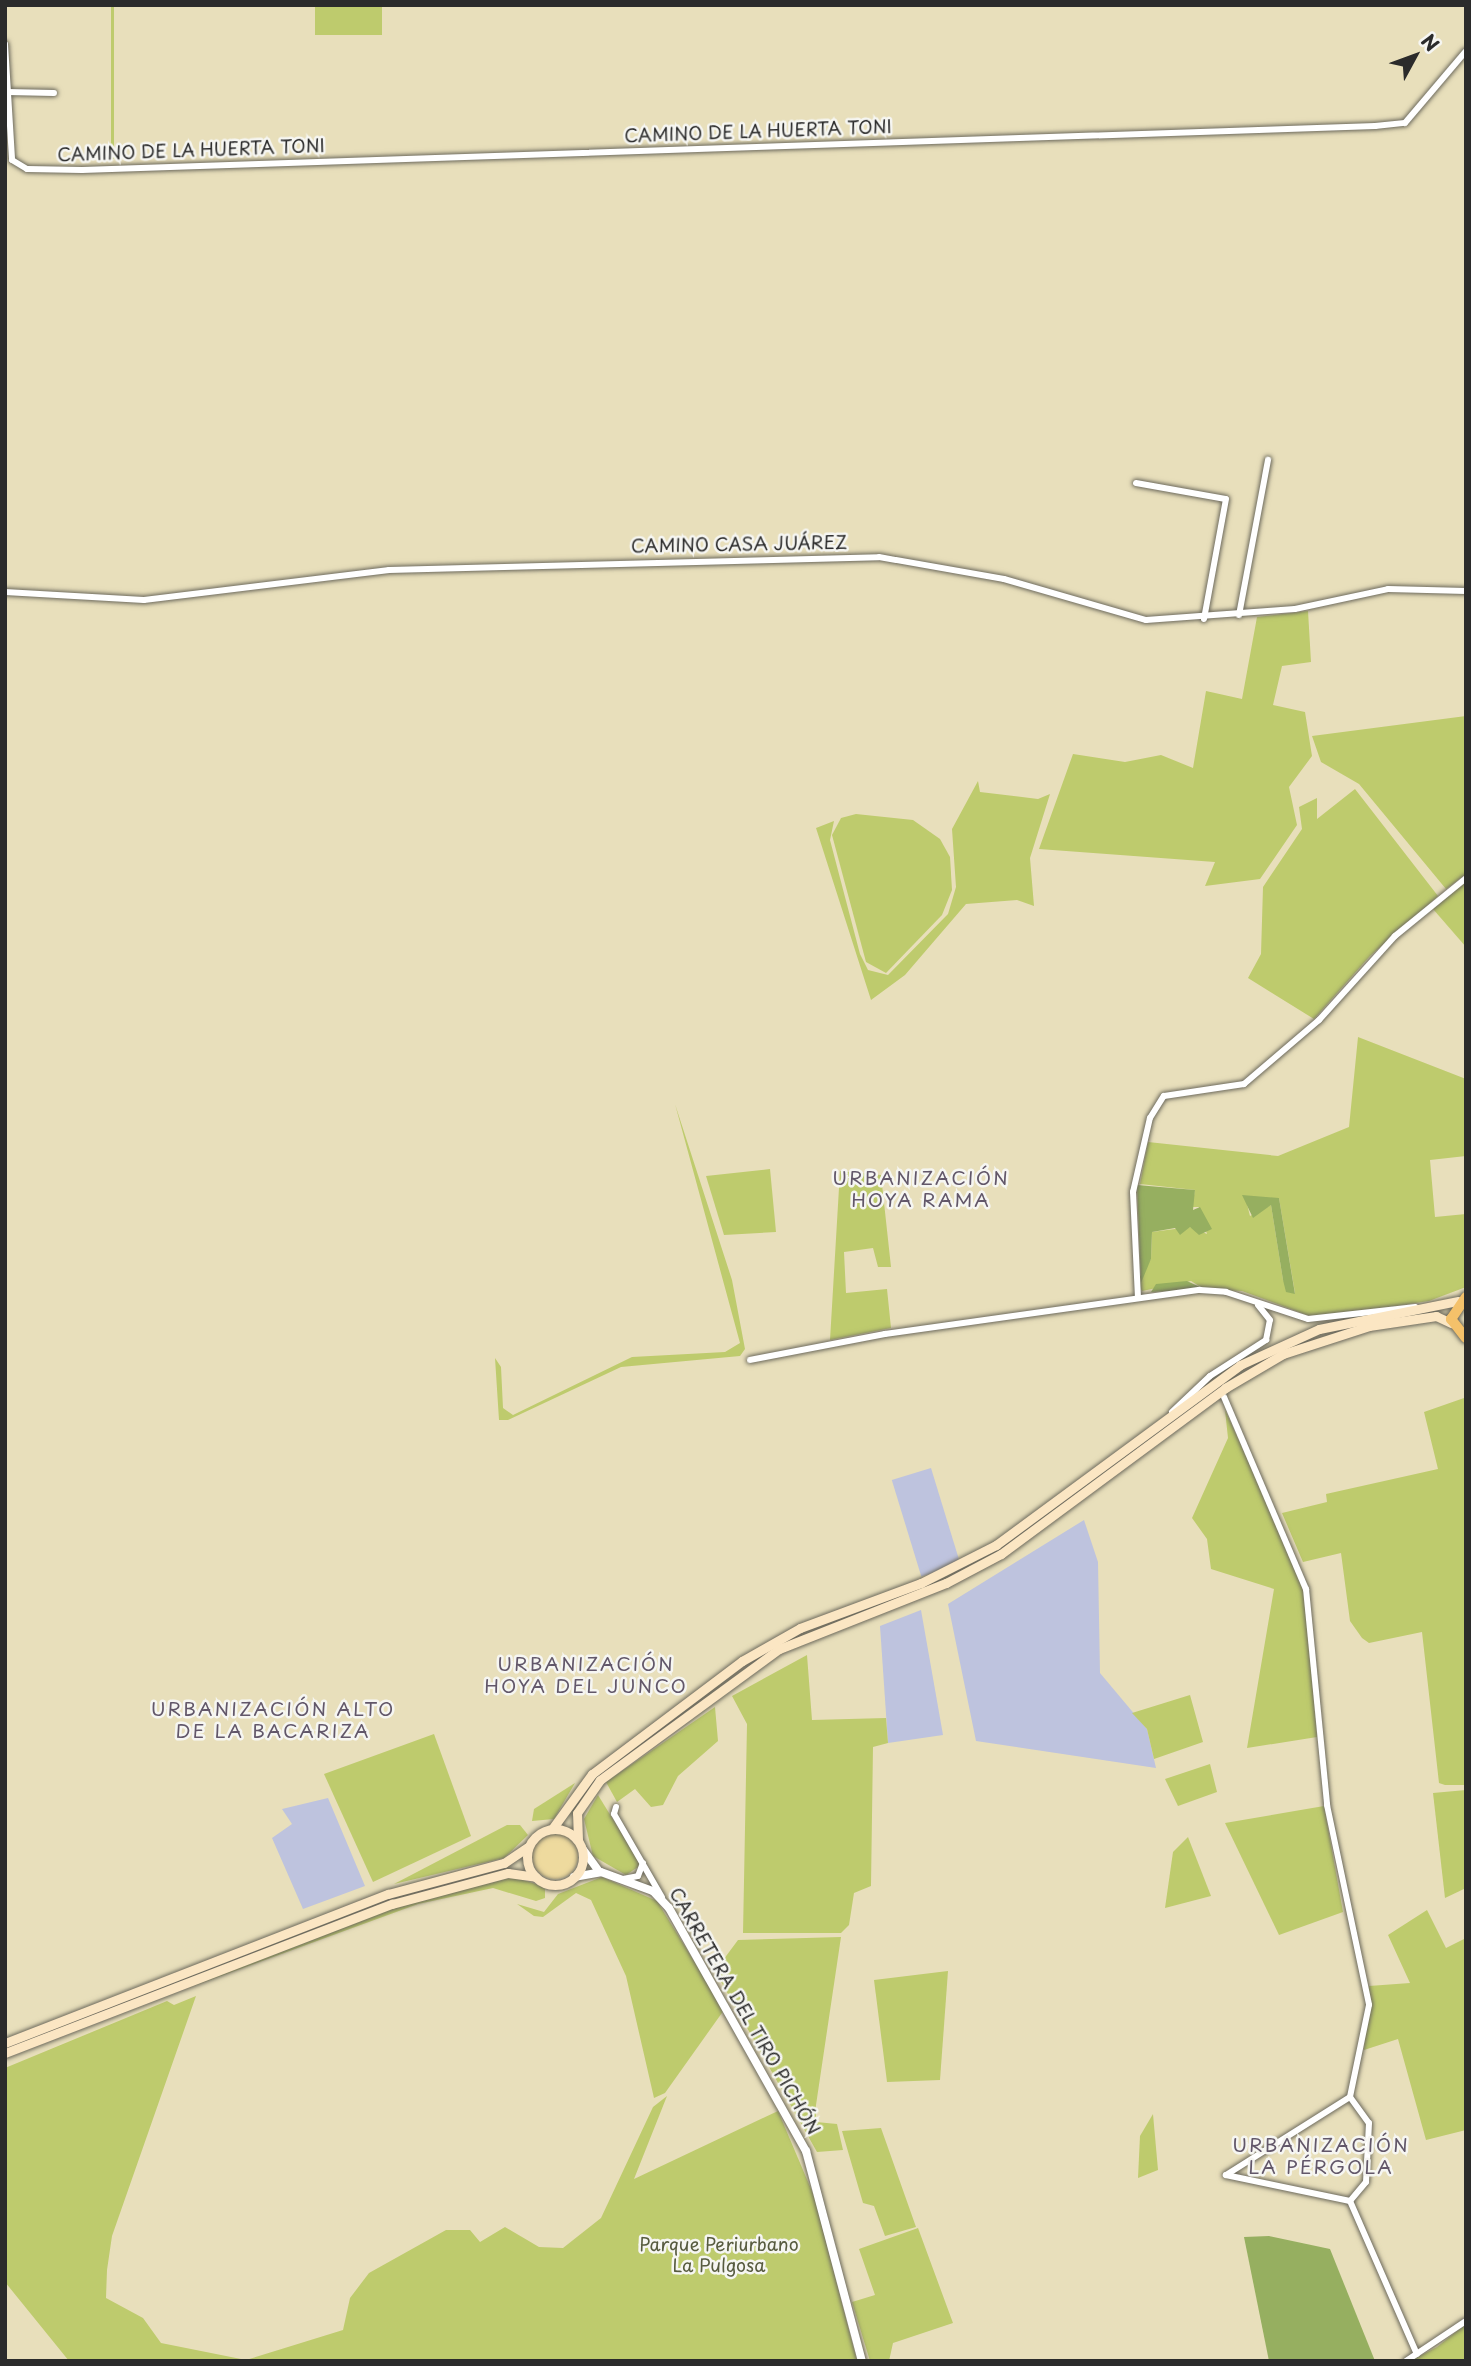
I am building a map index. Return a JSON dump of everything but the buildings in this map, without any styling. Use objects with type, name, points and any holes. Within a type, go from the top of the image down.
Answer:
[{"type":"main road","points":[[5,2043],[388,1894],[504,1863],[552,1829],[592,1774],[742,1661],[800,1628],[979,1555],[1240,1365],[1300,1336],[1462,1299]]},
{"type":"main road","points":[[1451,1323],[1462,1299]]},
{"type":"main road","points":[[5,2053],[392,1904],[508,1873],[536,1877],[555,1885],[574,1877],[580,1844],[577,1813],[600,1780],[779,1649],[946,1583],[1001,1554],[1225,1388],[1273,1359],[1370,1326],[1436,1316],[1451,1323],[1464,1339]]},
{"type":"main road","points":[[552,1829],[580,1844]]},
{"type":"main road","points":[[528,1847],[536,1877]]},
{"type":"street","points":[[5,44],[7,92],[54,93]]},
{"type":"street","name":"CAMINO DE LA HUERTA TONI","points":[[7,92],[8,145],[17,165],[82,170],[1375,126],[1405,123],[1466,51]]},
{"type":"street","points":[[1240,615],[1268,460]]},
{"type":"street","points":[[1136,483],[1226,499],[1204,619]]},
{"type":"street","name":"CAMINO CASA JUÁREZ","points":[[5,592],[144,600],[389,570],[879,556],[1004,579],[1146,620],[1240,615],[1388,589],[1466,591]]},
{"type":"street","points":[[1138,1298],[1133,1192],[1150,1118],[1164,1096],[1244,1084],[1319,1020],[1395,936],[1466,877]]},
{"type":"street","points":[[750,1360],[1200,1290],[1244,1297],[1308,1319],[1422,1307]]},
{"type":"street","points":[[1170,1415],[1210,1376],[1269,1335],[1267,1315],[1244,1297]]},
{"type":"street","points":[[1224,1396],[1306,1589],[1327,1805],[1369,2005],[1350,2097],[1226,2175],[1350,2201]]},
{"type":"street","name":"CARRETERA DEL TIRO PICHÓN","points":[[616,1807],[614,1814],[806,2151],[862,2361]]},
{"type":"street","points":[[580,1844],[601,1872]]},
{"type":"street","points":[[623,1879],[638,1876],[645,1866]]},
{"type":"street","points":[[640,1886],[645,1866]]},
{"type":"street","points":[[574,1877],[601,1872],[640,1886],[665,1901]]},
{"type":"street","points":[[638,1876],[640,1886]]},
{"type":"street","points":[[1350,2097],[1369,2123],[1366,2182],[1350,2201]]},
{"type":"street","points":[[1350,2201],[1417,2354]]},
{"type":"street","points":[[1406,2361],[1466,2321]]},
{"type":"shaded area","points":[[931,1468],[961,1565],[921,1577],[892,1480]]},
{"type":"shaded area","points":[[1084,1520],[1098,1562],[1100,1673],[1147,1729],[1156,1768],[976,1741],[948,1604]]},
{"type":"shaded area","points":[[921,1610],[943,1735],[888,1743],[880,1626]]},
{"type":"shaded area","points":[[328,1798],[365,1886],[303,1909],[272,1838],[292,1824],[282,1809]]},
{"type":"green space","points":[[111,5],[114,5],[114,159],[111,159]]},
{"type":"green space","points":[[315,5],[382,5],[382,35],[315,35]]},
{"type":"green space","points":[[1308,611],[1311,662],[1282,666],[1273,705],[1305,712],[1312,756],[1289,787],[1297,825],[1260,879],[1205,886],[1215,862],[1039,849],[1073,754],[1125,762],[1161,755],[1193,768],[1206,691],[1242,699],[1257,617]]},
{"type":"green space","points":[[1466,716],[1466,874],[1446,889],[1359,784],[1321,762],[1312,736]]},
{"type":"green space","points":[[978,781],[980,792],[1038,799],[1050,794],[1030,858],[1034,906],[1017,900],[966,904],[905,975],[871,1000],[816,828],[834,821],[830,840],[860,954],[868,970],[888,975],[948,914],[956,887],[952,829]]},
{"type":"green space","points":[[1355,789],[1438,896],[1370,956],[1314,1019],[1248,978],[1261,954],[1263,887],[1302,829],[1299,807],[1317,798],[1317,819]]},
{"type":"green space","points":[[856,814],[913,820],[940,839],[950,857],[952,890],[942,915],[886,973],[866,962],[832,835],[841,818]]},
{"type":"green space","points":[[1466,881],[1466,947],[1433,909]]},
{"type":"green space","points":[[1358,1037],[1466,1079],[1466,1156],[1430,1160],[1435,1217],[1466,1214],[1466,1287],[1429,1301],[1315,1318],[1242,1291],[1204,1289],[1191,1281],[1142,1291],[1137,1281],[1151,1259],[1152,1232],[1190,1227],[1207,1234],[1199,1207],[1192,1207],[1195,1190],[1140,1184],[1148,1142],[1278,1156],[1349,1127]],"holes":[[[1279,1198],[1295,1294],[1283,1280],[1271,1205],[1250,1216],[1247,1204]]]},
{"type":"green space","points":[[675,1104],[732,1280],[745,1349],[740,1356],[621,1367],[508,1420],[499,1420],[495,1358],[501,1367],[503,1408],[513,1415],[632,1357],[725,1352],[740,1343]]},
{"type":"green space","points":[[770,1169],[776,1232],[724,1235],[706,1176]]},
{"type":"green space","points":[[840,1171],[881,1175],[891,1267],[878,1267],[873,1248],[844,1252],[846,1293],[887,1289],[891,1328],[830,1340]]},
{"type":"green space","points":[[1137,1185],[1195,1190],[1193,1210],[1200,1207],[1212,1229],[1199,1235],[1190,1227],[1180,1235],[1175,1228],[1152,1232],[1151,1259],[1141,1283]]},
{"type":"green space","points":[[1242,1195],[1279,1198],[1295,1294],[1286,1292],[1271,1205],[1253,1218]]},
{"type":"green space","points":[[1187,1281],[1204,1289],[1151,1292],[1156,1284]]},
{"type":"green space","points":[[1464,1398],[1466,1785],[1445,1785],[1439,1783],[1422,1632],[1369,1643],[1362,1638],[1350,1621],[1341,1553],[1303,1562],[1282,1513],[1327,1502],[1326,1494],[1438,1469],[1424,1412]]},
{"type":"green space","points":[[1225,1410],[1304,1584],[1317,1737],[1247,1748],[1274,1589],[1211,1569],[1207,1539],[1192,1518],[1228,1438]]},
{"type":"green space","points":[[807,1655],[812,1720],[886,1718],[888,1743],[873,1747],[871,1886],[854,1893],[849,1925],[841,1933],[743,1933],[747,1724],[732,1696]]},
{"type":"green space","points":[[1190,1695],[1203,1742],[1154,1759],[1147,1729],[1132,1713]]},
{"type":"green space","points":[[715,1707],[718,1741],[678,1776],[663,1805],[651,1807],[635,1789],[617,1802],[606,1782]]},
{"type":"green space","points":[[434,1734],[471,1836],[373,1882],[324,1774]]},
{"type":"green space","points":[[1210,1764],[1217,1792],[1178,1806],[1165,1779]]},
{"type":"green space","points":[[575,1783],[554,1819],[532,1821],[534,1809]]},
{"type":"green space","points":[[1466,1790],[1466,1888],[1445,1898],[1433,1793]]},
{"type":"green space","points":[[598,1795],[641,1865],[626,1875],[593,1856],[584,1819]]},
{"type":"green space","points":[[1324,1806],[1343,1912],[1279,1935],[1225,1823]]},
{"type":"green space","points":[[507,1825],[520,1825],[528,1835],[504,1858],[394,1884]]},
{"type":"green space","points":[[1188,1837],[1211,1896],[1165,1908],[1173,1852]]},
{"type":"green space","points":[[514,1877],[545,1887],[545,1898],[536,1901],[493,1888],[418,1904],[177,1992],[394,1907]]},
{"type":"green space","points":[[602,1877],[657,1901],[724,2010],[665,2093],[654,2098],[626,1976],[591,1900],[576,1893],[543,1917],[534,1916],[517,1904],[544,1912],[558,1894]]},
{"type":"green space","points":[[1427,1910],[1446,1948],[1466,1938],[1466,2130],[1426,2140],[1398,2039],[1364,2050],[1369,1986],[1410,1983],[1388,1935]]},
{"type":"green space","points":[[841,1937],[816,2105],[816,2122],[837,2124],[843,2150],[817,2152],[715,1971],[738,1940]]},
{"type":"green space","points":[[948,1971],[940,2080],[887,2082],[874,1980]]},
{"type":"green space","name":"Parque Periurbano La Pulgosa","points":[[196,1996],[112,2236],[107,2270],[106,2298],[143,2318],[161,2343],[246,2360],[343,2330],[350,2298],[369,2273],[446,2230],[470,2230],[480,2242],[505,2227],[539,2247],[563,2248],[601,2218],[653,2107],[667,2096],[634,2179],[778,2111],[814,2196],[857,2361],[69,2361],[5,2282],[5,2068],[167,2001],[174,2005]]},
{"type":"green space","points":[[1153,2114],[1158,2170],[1138,2178],[1140,2136]]},
{"type":"green space","points":[[881,2128],[916,2227],[885,2236],[874,2206],[863,2203],[842,2131]]},
{"type":"green space","points":[[918,2228],[953,2323],[893,2343],[889,2361],[870,2361],[852,2302],[875,2295],[859,2249]]},
{"type":"green space","points":[[1269,2236],[1330,2249],[1375,2361],[1269,2361],[1244,2237]]},
{"type":"green space","points":[[1466,2324],[1466,2361],[1410,2361],[1437,2347]]},
{"type":"sand","points":[[555,1833],[571,1840],[578,1856],[571,1872],[555,1879],[539,1872],[532,1856],[539,1840]]},
{"type":"district","name":"URBANIZACIÓN HOYA RAMA","points":[[921,1189]]},
{"type":"district","name":"URBANIZACIÓN HOYA DEL JUNCO","points":[[586,1675]]},
{"type":"district","name":"URBANIZACIÓN ALTO DE LA BACARIZA","points":[[273,1720]]},
{"type":"district","name":"URBANIZACIÓN LA PÉRGOLA","points":[[1321,2156]]}]
